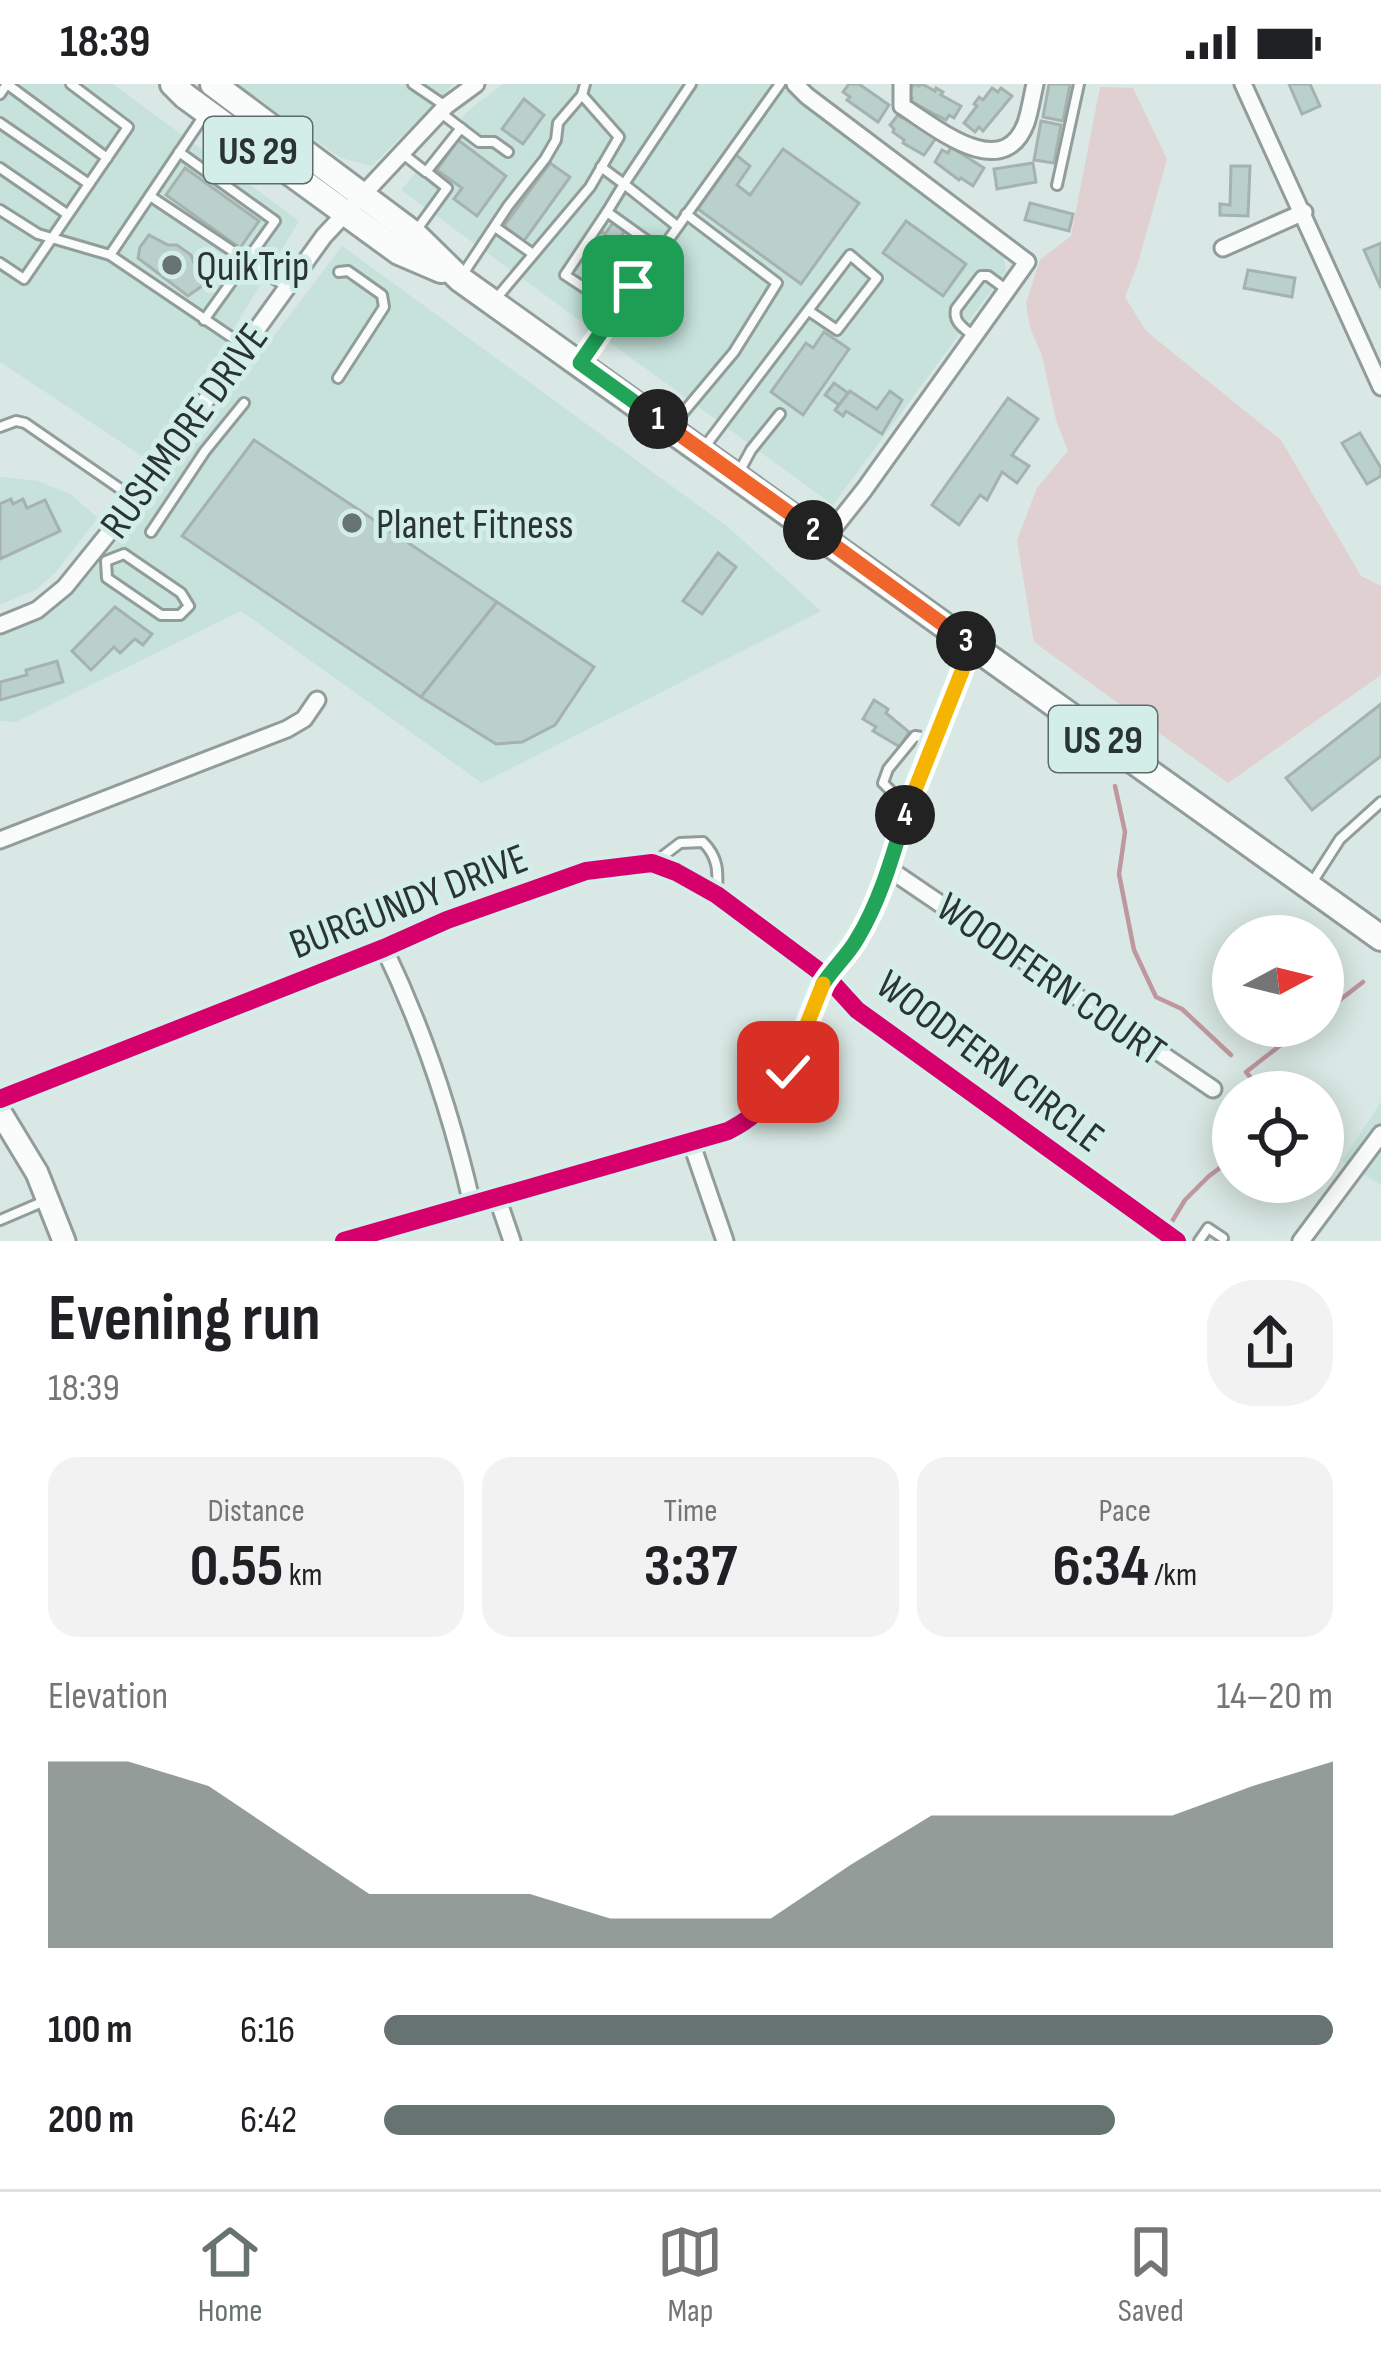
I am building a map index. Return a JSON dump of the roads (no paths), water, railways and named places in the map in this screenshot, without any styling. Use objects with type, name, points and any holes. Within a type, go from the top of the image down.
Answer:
[{"type":"main road","name":"US 29","points":[[173,84],[208,113],[355,204],[414,234],[460,279],[1381,938]]},
{"type":"main road","name":"US 29","points":[[219,86],[355,204],[399,252],[460,279]]},
{"type":"street","name":"RUSHMORE DRIVE","points":[[0,625],[49,601],[100,558],[135,499],[324,236],[443,109],[476,84]]},
{"type":"street","points":[[796,84],[1027,262],[825,538]]},
{"type":"street","points":[[902,84],[902,106],[961,143],[986,152],[1006,146],[1025,127],[1035,84]]},
{"type":"street","points":[[1244,84],[1381,387]]},
{"type":"street","points":[[1223,248],[1304,212]]},
{"type":"street","name":"WOODFERN CIRCLE","points":[[972,646],[933,739],[889,868],[855,944],[827,977],[857,1010],[1171,1236]]},
{"type":"street","points":[[0,840],[287,729],[304,719],[317,700]]},
{"type":"street","points":[[344,1241],[691,1142],[738,1126],[773,1096],[788,1072],[827,977],[717,895],[652,863]]},
{"type":"street","name":"BURGUNDY DRIVE","points":[[0,1100],[447,920],[569,877],[652,863]]},
{"type":"street","name":"WOODFERN COURT","points":[[889,868],[1212,1088]]},
{"type":"street","points":[[384,948],[441,1091],[472,1204]]},
{"type":"street","points":[[0,1112],[49,1199],[64,1241]]},
{"type":"street","points":[[1301,1241],[1381,1134]]},
{"type":"street","points":[[691,1142],[725,1241]]},
{"type":"street","points":[[497,1197],[512,1241]]},
{"type":"lane","points":[[0,94],[7,84],[106,158]]},
{"type":"lane","points":[[0,263],[24,279],[128,127],[71,84]]},
{"type":"lane","points":[[413,84],[479,142],[494,142],[508,152]]},
{"type":"lane","points":[[460,279],[556,140],[558,123],[582,95],[585,84]]},
{"type":"lane","points":[[618,309],[566,274],[691,84]]},
{"type":"lane","points":[[580,363],[780,84]]},
{"type":"lane","points":[[1058,185],[1078,84]]},
{"type":"lane","points":[[493,302],[590,187],[619,137],[582,95]]},
{"type":"lane","points":[[110,255],[208,113]]},
{"type":"lane","points":[[0,123],[89,184]]},
{"type":"lane","points":[[426,172],[460,128]]},
{"type":"lane","points":[[179,152],[275,221],[204,320]]},
{"type":"lane","points":[[402,154],[447,188],[414,234]]},
{"type":"lane","points":[[602,167],[677,226]]},
{"type":"lane","points":[[0,168],[68,214]]},
{"type":"lane","points":[[150,196],[286,287]]},
{"type":"lane","points":[[0,210],[38,234],[110,255],[244,346]]},
{"type":"lane","points":[[608,212],[660,250]]},
{"type":"lane","points":[[670,428],[734,352],[777,284],[686,214]]},
{"type":"lane","points":[[495,227],[533,255]]},
{"type":"lane","points":[[701,450],[850,255],[877,278],[837,330],[808,310]]},
{"type":"lane","points":[[338,378],[384,307],[382,295],[348,271],[340,272]]},
{"type":"lane","points":[[974,336],[958,323],[956,309],[981,276],[1008,290]]},
{"type":"lane","points":[[151,532],[244,403]]},
{"type":"lane","points":[[737,476],[780,414]]},
{"type":"lane","points":[[0,427],[25,422],[135,499]]},
{"type":"lane","points":[[124,554],[181,592],[189,606],[180,615],[161,615],[107,578],[100,558],[124,554]]},
{"type":"lane","points":[[908,808],[884,784],[888,769],[915,736],[933,739]]},
{"type":"lane","points":[[1309,887],[1340,839],[1381,802]]},
{"type":"lane","name":"BURGUNDY DRIVE","points":[[652,863],[680,843],[703,842],[718,865],[717,895]]},
{"type":"lane","points":[[0,1220],[49,1199]]},
{"type":"lane","points":[[1199,1241],[1208,1228],[1223,1238]]},
{"type":"waterway","points":[[1115,786],[1125,832],[1119,874],[1134,950],[1156,997],[1182,1009],[1231,1055]]},
{"type":"waterway","points":[[1344,997],[1363,982]]},
{"type":"waterway","points":[[1247,1071],[1278,1047]]},
{"type":"waterway","points":[[1168,1228],[1185,1200],[1212,1174]]},
{"type":"place","name":"QuikTrip","points":[[172,265]]},
{"type":"place","name":"Planet Fitness","points":[[352,523]]}]
